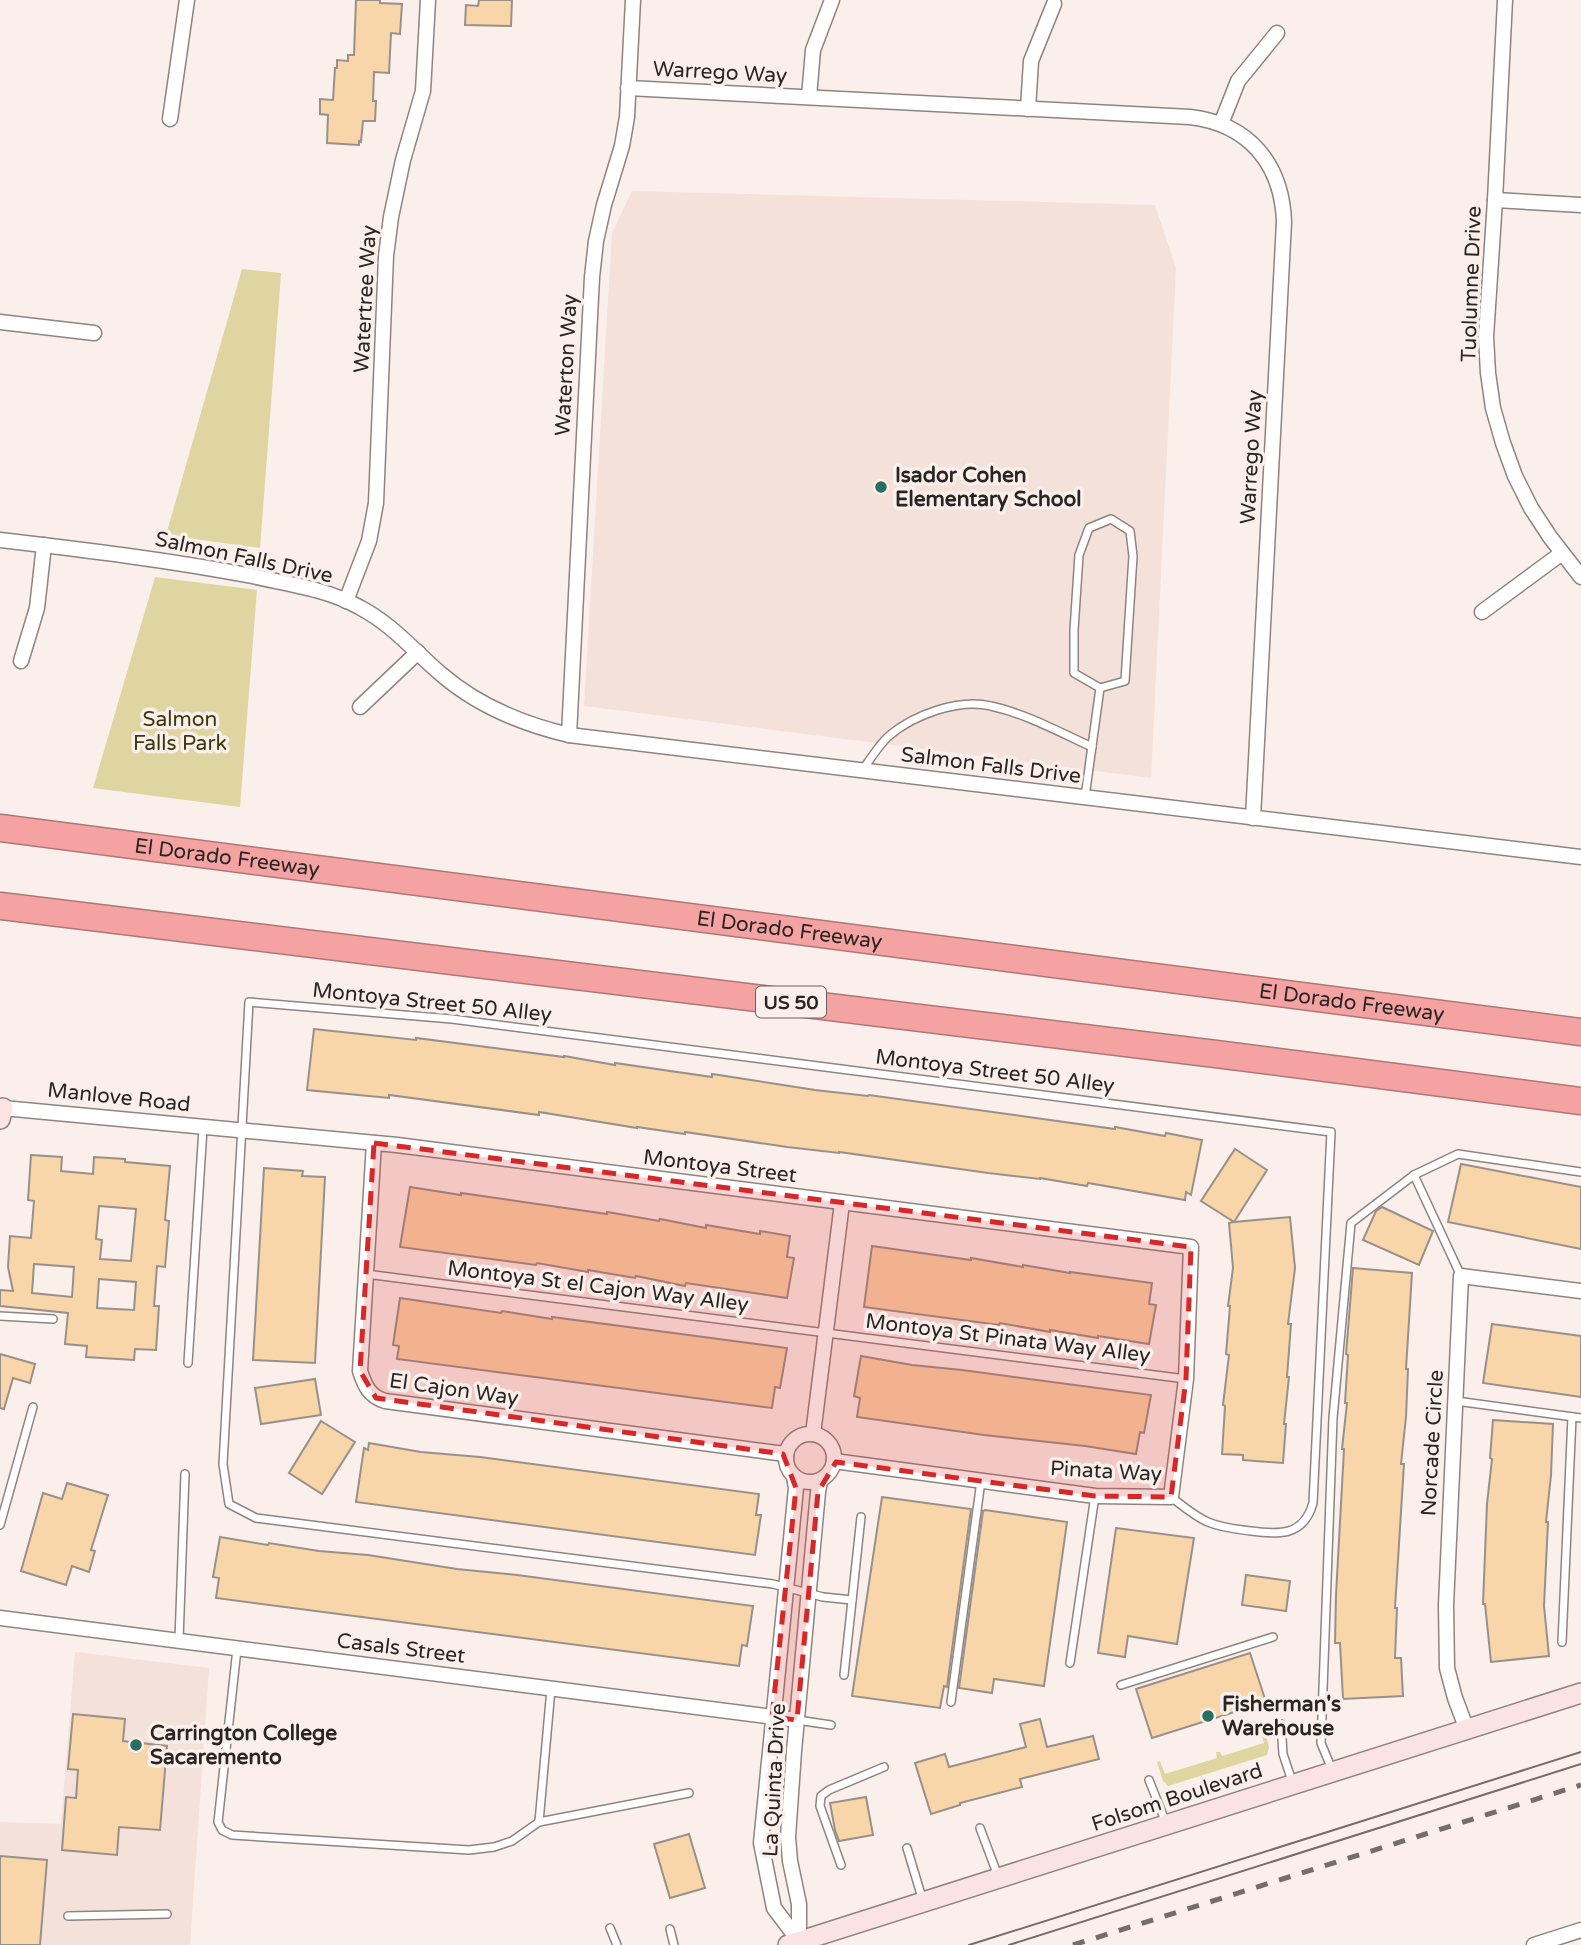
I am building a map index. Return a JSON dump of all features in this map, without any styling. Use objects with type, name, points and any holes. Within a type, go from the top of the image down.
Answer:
[{"type":"highway","name":"El Dorado Freeway","points":[[0,828],[1581,1032]]},
{"type":"highway","name":"US 50","points":[[0,906],[1581,1101]]},
{"type":"main road","name":"Folsom Boulevard","points":[[793,1943],[1581,1693]]},
{"type":"street","points":[[170,119],[187,0]]},
{"type":"street","name":"Watertree Way","points":[[346,601],[369,541],[376,503],[386,256],[402,160],[423,91],[428,0]]},
{"type":"street","name":"Waterton Way","points":[[569,735],[592,277],[604,205],[622,146],[633,0]]},
{"type":"street","name":"Warrego Way","points":[[809,97],[813,50],[832,0]]},
{"type":"street","name":"Tuolumne Drive","points":[[1505,0],[1486,337],[1488,373],[1493,408],[1515,476],[1531,508],[1581,576]]},
{"type":"street","points":[[1028,109],[1031,61],[1054,4]]},
{"type":"street","points":[[1222,124],[1238,81],[1277,33]]},
{"type":"street","name":"Warrego Way","points":[[628,88],[1189,117],[1222,124],[1245,137],[1264,157],[1278,181],[1284,208],[1253,818]]},
{"type":"street","points":[[1495,200],[1581,205]]},
{"type":"street","points":[[0,322],[94,333]]},
{"type":"street","name":"Salmon Falls Drive","points":[[0,540],[197,565],[326,593],[384,622],[441,674],[488,706],[541,729],[569,735],[1581,857]]},
{"type":"street","points":[[21,661],[37,608],[44,545]]},
{"type":"street","points":[[1482,612],[1562,552]]},
{"type":"street","points":[[359,707],[418,652]]},
{"type":"street","name":"Manlove Road","points":[[2,1114],[243,1131]]},
{"type":"street","name":"Montoya Street","points":[[243,1131],[374,1143],[1191,1247]]},
{"type":"street","name":"El Cajon Way","points":[[374,1143],[360,1371],[366,1389],[376,1398],[785,1454]]},
{"type":"street","points":[[813,1434],[842,1203]]},
{"type":"street","name":"Pinata Way","points":[[834,1461],[1095,1496],[1171,1497],[1186,1380],[1191,1247]]},
{"type":"street","points":[[1461,1276],[1581,1291]]},
{"type":"street","name":"Norcade Circle","points":[[1461,1276],[1446,1605],[1447,1668],[1466,1730]]},
{"type":"street","points":[[813,1434],[829,1443],[834,1461],[829,1473],[820,1481],[805,1482],[794,1477],[788,1469],[785,1454],[798,1436],[813,1434]]},
{"type":"street","name":"La Quinta Drive","points":[[793,1943],[774,1908],[761,1843],[796,1488],[794,1477]]},
{"type":"street","name":"La Quinta Drive","points":[[793,1943],[799,1904],[788,1837],[820,1481]]},
{"type":"street","name":"Casals Street","points":[[0,1618],[797,1720]]},
{"type":"street","points":[[1534,1945],[1581,1930]]},
{"type":"lane","points":[[1111,519],[1130,531],[1133,556],[1125,681],[1100,688],[1074,673],[1074,630],[1079,555],[1088,528],[1111,519]]},
{"type":"lane","points":[[1085,797],[1100,688]]},
{"type":"lane","points":[[862,771],[888,737],[913,719],[964,705],[989,705],[1032,719],[1092,747]]},
{"type":"lane","name":"Montoya Street 50 Alley","points":[[243,1131],[249,1002],[452,1019],[1331,1132],[1311,1510],[1305,1521],[1295,1529],[1271,1534],[1218,1526],[1196,1516],[1171,1497]]},
{"type":"lane","points":[[188,1363],[203,1128]]},
{"type":"lane","points":[[243,1131],[223,1464],[229,1504],[256,1518],[773,1584],[809,1594],[852,1600]]},
{"type":"lane","points":[[1334,1772],[1321,1743],[1333,1418],[1351,1223],[1414,1175],[1458,1154],[1581,1172]]},
{"type":"lane","points":[[1414,1175],[1461,1276]]},
{"type":"lane","name":"Montoya St el Cajon Way Alley","points":[[366,1274],[825,1333]]},
{"type":"lane","points":[[0,1316],[53,1318]]},
{"type":"lane","name":"Montoya St Pinata Way Alley","points":[[825,1333],[1186,1380]]},
{"type":"lane","points":[[1455,1401],[1581,1418]]},
{"type":"lane","points":[[0,1525],[33,1407]]},
{"type":"lane","points":[[1562,1642],[1572,1417]]},
{"type":"lane","points":[[179,1641],[185,1474]]},
{"type":"lane","points":[[951,1702],[981,1481]]},
{"type":"lane","points":[[1070,1663],[1095,1496]]},
{"type":"lane","points":[[844,1675],[861,1517]]},
{"type":"lane","points":[[1121,1685],[1273,1637]]},
{"type":"lane","points":[[237,1648],[218,1822],[222,1830],[232,1835],[469,1850],[494,1847],[512,1841],[539,1822],[689,1793]]},
{"type":"lane","points":[[539,1822],[551,1688]]},
{"type":"lane","points":[[797,1720],[831,1725]]},
{"type":"lane","points":[[1282,1724],[1283,1754],[1293,1785]]},
{"type":"lane","points":[[841,1864],[820,1806],[821,1796],[829,1790],[884,1767]]},
{"type":"lane","points":[[1149,1780],[1167,1824]]},
{"type":"lane","points":[[980,1828],[999,1878]]},
{"type":"lane","points":[[907,1848],[924,1902]]},
{"type":"lane","points":[[68,1916],[167,1914]]},
{"type":"lane","points":[[610,1928],[617,1945]]},
{"type":"lane","points":[[670,1929],[674,1945]]},
{"type":"highlighted area","points":[[374,1143],[1191,1247],[1186,1379],[1171,1497],[1095,1496],[836,1462],[818,1492],[797,1720],[772,1717],[796,1488],[783,1454],[376,1398],[360,1371]]},
{"type":"shaded area","name":"Isador Cohen Elementary School","points":[[632,191],[1155,205],[1176,268],[1151,778],[584,706],[612,233]]},
{"type":"shaded area","name":"Carrington College Sacaremento","points":[[75,1652],[209,1668],[190,1945],[0,1945],[0,1822],[61,1824]]},
{"type":"green space","points":[[242,269],[281,273],[260,548],[166,535]]},
{"type":"green space","name":"Salmon Falls Park","points":[[155,577],[257,590],[240,807],[93,788]]},
{"type":"green space","points":[[1264,1728],[1269,1747],[1267,1755],[1168,1786],[1163,1781],[1157,1762],[1160,1761],[1165,1774],[1217,1758],[1216,1752],[1220,1752],[1222,1756],[1264,1743],[1260,1729]]},
{"type":"building","points":[[356,0],[402,4],[400,34],[391,33],[389,73],[374,72],[375,121],[363,121],[359,145],[327,143],[328,115],[320,114],[320,99],[333,100],[337,60],[348,61],[348,55],[354,55]]},
{"type":"building","points":[[479,0],[512,0],[511,26],[465,25],[466,5],[478,6]]},
{"type":"building","points":[[314,1029],[416,1038],[712,1077],[712,1074],[815,1090],[1115,1127],[1165,1136],[1166,1133],[1202,1140],[1191,1195],[1186,1192],[1185,1200],[1088,1183],[1087,1186],[685,1132],[637,1128],[539,1112],[539,1115],[389,1095],[389,1098],[307,1090]]},
{"type":"building","points":[[1235,1149],[1267,1170],[1234,1222],[1201,1201]]},
{"type":"building","points":[[31,1155],[62,1157],[61,1171],[93,1174],[94,1157],[170,1166],[165,1220],[169,1221],[165,1267],[157,1266],[154,1306],[159,1306],[156,1350],[135,1349],[134,1360],[86,1357],[87,1346],[65,1344],[68,1313],[0,1306],[0,1290],[13,1291],[8,1267],[10,1236],[31,1238],[34,1201],[28,1200]],"holes":[[[99,1206],[136,1209],[131,1261],[100,1259],[102,1240],[96,1239]],[[34,1264],[74,1267],[72,1297],[32,1293]],[[99,1279],[136,1282],[134,1310],[97,1308]]]},
{"type":"building","points":[[1461,1164],[1581,1187],[1581,1249],[1448,1222]]},
{"type":"building","points":[[264,1168],[303,1171],[302,1176],[325,1177],[315,1363],[253,1360]]},
{"type":"building","points":[[410,1187],[659,1221],[660,1219],[706,1228],[706,1225],[790,1236],[787,1257],[794,1258],[787,1298],[400,1247]]},
{"type":"building","points":[[1382,1207],[1433,1231],[1419,1265],[1363,1240],[1376,1211]]},
{"type":"building","points":[[1290,1217],[1295,1268],[1288,1324],[1291,1324],[1283,1463],[1243,1460],[1243,1455],[1222,1454],[1223,1405],[1229,1355],[1226,1354],[1228,1306],[1233,1268],[1229,1223]]},
{"type":"building","points":[[872,1246],[1152,1283],[1149,1304],[1156,1305],[1149,1344],[864,1307]]},
{"type":"building","points":[[1353,1268],[1412,1273],[1395,1608],[1395,1658],[1401,1658],[1403,1696],[1343,1699],[1340,1643],[1335,1643],[1336,1595],[1342,1449],[1347,1403],[1346,1354]]},
{"type":"building","points":[[400,1298],[787,1348],[780,1388],[775,1387],[772,1408],[397,1359],[399,1346],[393,1345]]},
{"type":"building","points":[[1492,1324],[1581,1336],[1581,1397],[1483,1383]]},
{"type":"building","points":[[0,1354],[35,1364],[30,1383],[13,1378],[4,1409],[0,1408]]},
{"type":"building","points":[[861,1356],[912,1365],[1151,1395],[1144,1433],[1140,1432],[1136,1454],[857,1417],[860,1398],[854,1396]]},
{"type":"building","points":[[315,1379],[321,1415],[261,1424],[255,1388]]},
{"type":"building","points":[[1493,1420],[1553,1424],[1546,1522],[1544,1606],[1549,1656],[1491,1662],[1483,1604]]},
{"type":"building","points":[[321,1421],[355,1442],[322,1494],[289,1473]]},
{"type":"building","points":[[369,1443],[421,1452],[480,1457],[759,1494],[756,1515],[761,1515],[755,1555],[356,1502],[364,1448],[368,1450]]},
{"type":"building","points":[[67,1483],[108,1495],[91,1550],[95,1551],[89,1572],[72,1566],[66,1585],[21,1571],[43,1493],[62,1499]]},
{"type":"building","points":[[882,1497],[971,1509],[947,1687],[944,1686],[940,1708],[852,1696]]},
{"type":"building","points":[[985,1510],[1067,1522],[1044,1686],[994,1679],[992,1693],[959,1688]]},
{"type":"building","points":[[1116,1528],[1194,1538],[1177,1644],[1128,1636],[1125,1657],[1098,1653]]},
{"type":"building","points":[[220,1537],[753,1606],[747,1646],[742,1645],[739,1666],[216,1598],[219,1578],[213,1577]]},
{"type":"building","points":[[1246,1575],[1290,1581],[1286,1611],[1242,1605]]},
{"type":"building","points":[[1250,1653],[1266,1702],[1152,1738],[1136,1689]]},
{"type":"building","points":[[73,1714],[125,1719],[123,1741],[167,1746],[160,1830],[119,1827],[117,1855],[62,1850],[66,1797],[76,1798],[78,1770],[68,1769]]},
{"type":"building","points":[[1040,1719],[1047,1747],[1093,1736],[1099,1759],[1020,1779],[1022,1787],[960,1803],[931,1814],[915,1763],[945,1754],[949,1767],[1026,1747],[1020,1724]]},
{"type":"building","points":[[866,1797],[873,1835],[839,1841],[830,1803]]},
{"type":"building","points":[[689,1834],[705,1888],[670,1898],[654,1844]]},
{"type":"building","points":[[0,1856],[47,1860],[40,1945],[0,1945]]},
{"type":"tram line","points":[[969,1945],[1581,1752]]},
{"type":"tram line","points":[[1009,1945],[1581,1764]]},
{"type":"railway","points":[[1073,1945],[1581,1785]]},
{"type":"place","name":"Isador Cohen Elementary School","points":[[881,487]]},
{"type":"place","name":"Fisherman's Warehouse","points":[[1208,1716]]},
{"type":"place","name":"Carrington College Sacaremento","points":[[136,1745]]}]
